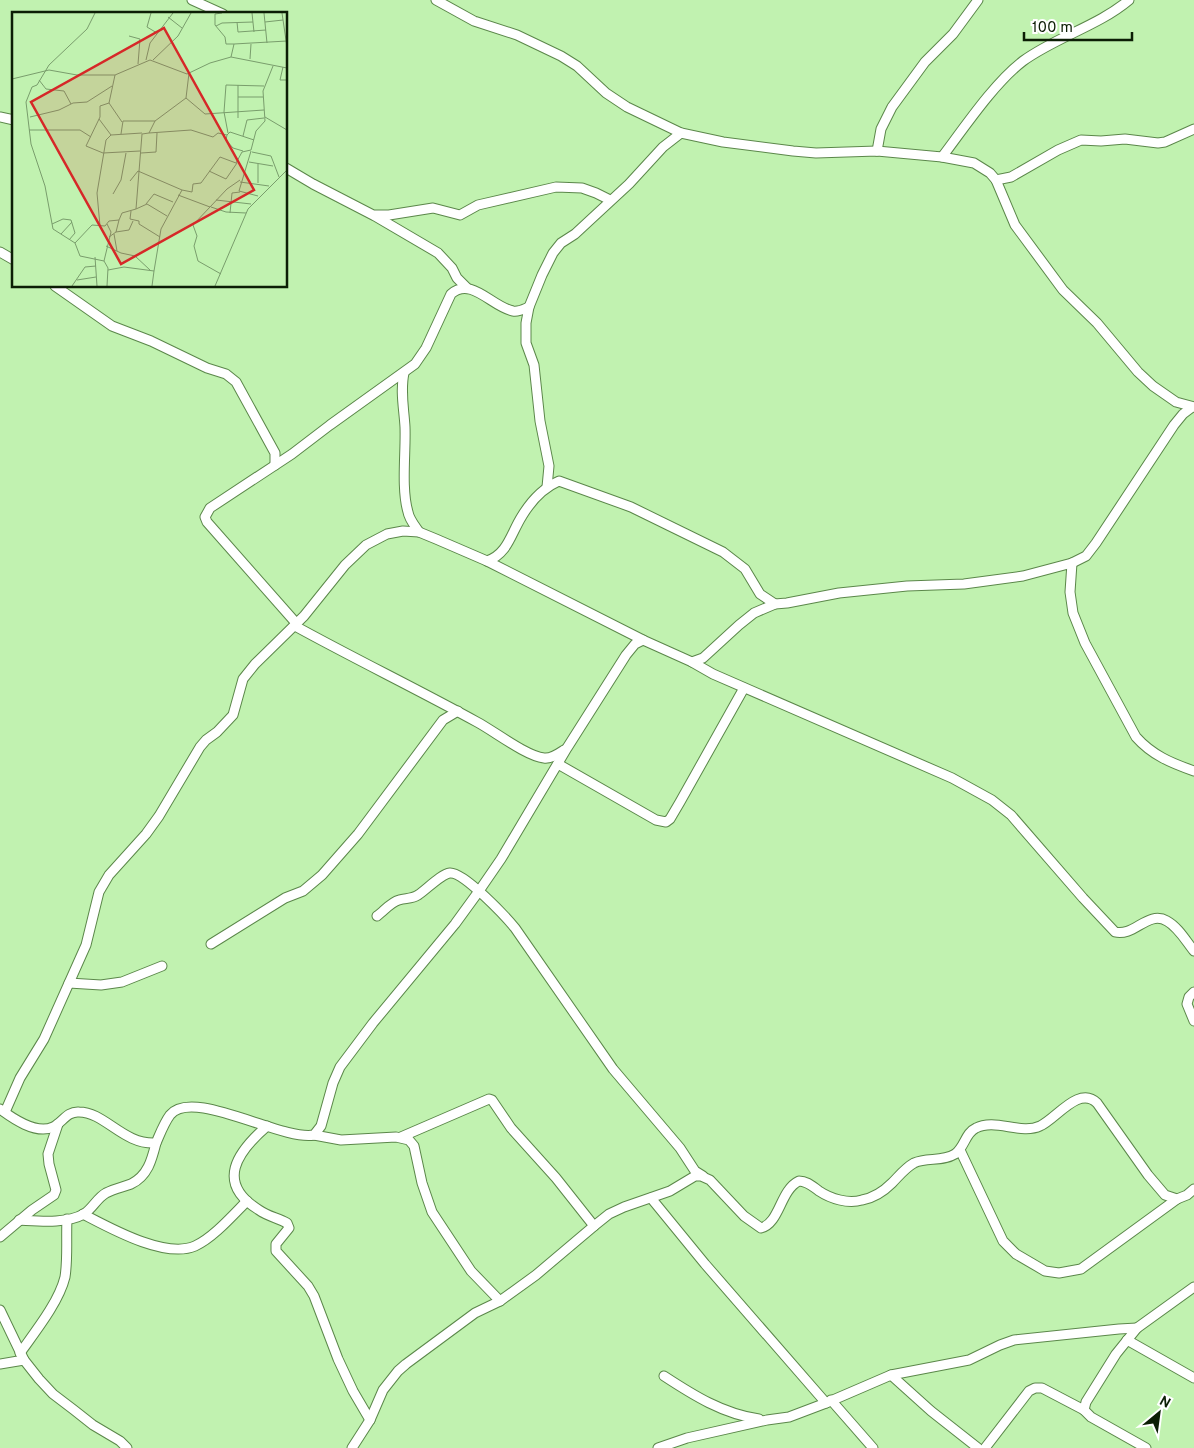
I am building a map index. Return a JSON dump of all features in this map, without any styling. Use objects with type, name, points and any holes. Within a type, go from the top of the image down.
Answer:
[{"type":"street","points":[[192,0],[219,12]]},
{"type":"street","points":[[436,0],[474,21],[517,35],[561,56],[576,66],[606,94],[644,116],[681,133],[732,143],[793,151],[816,153],[877,151],[942,157],[974,163],[990,173],[996,180],[1015,225],[1062,290],[1097,323],[1143,377],[1176,402],[1193,407]]},
{"type":"street","points":[[877,151],[879,136],[892,107],[925,62],[953,34],[978,0]]},
{"type":"street","points":[[942,157],[998,86],[1022,62],[1129,0]]},
{"type":"street","points":[[996,180],[1011,177],[1058,150],[1081,140],[1125,139],[1158,143],[1165,142],[1194,129]]},
{"type":"street","points":[[547,487],[549,466],[540,421],[534,365],[526,343],[526,323],[529,307],[542,274],[553,253],[561,243],[575,234],[629,184],[663,147],[681,133]]},
{"type":"street","points":[[288,169],[438,253],[467,288],[505,308],[515,311],[529,307]]},
{"type":"street","points":[[373,215],[389,215],[432,208],[460,215],[478,205],[556,187],[582,188],[610,200]]},
{"type":"street","points":[[0,252],[12,259]]},
{"type":"street","points":[[59,288],[112,326],[151,341],[207,368],[231,377],[236,382],[275,453],[275,465]]},
{"type":"street","points":[[467,288],[456,290],[451,294],[426,348],[415,364],[275,465],[218,501],[210,508],[205,517],[207,522],[295,624],[355,660],[444,704],[525,751],[545,759],[556,767],[656,820],[666,822],[670,819],[744,688]]},
{"type":"street","points":[[397,532],[404,524],[408,514],[402,384],[404,373]]},
{"type":"street","points":[[692,662],[703,658],[754,614],[775,604],[839,593],[906,586],[964,584],[1023,576],[1072,563],[1086,556],[1096,544],[1174,425],[1183,414],[1193,407]]},
{"type":"street","points":[[549,466],[559,482],[631,507],[714,547],[745,569],[760,594],[775,604]]},
{"type":"street","points":[[487,561],[500,556],[523,514],[547,487],[559,482]]},
{"type":"street","points":[[408,514],[419,532]]},
{"type":"street","points":[[156,1143],[134,1140],[100,1120],[80,1112],[72,1113],[52,1128],[36,1128],[2,1110],[44,1039],[86,945],[99,892],[109,875],[146,834],[159,816],[200,747],[226,724],[233,715],[243,679],[255,664],[304,616],[345,565],[366,546],[387,534],[397,532],[419,532],[487,561],[713,674],[952,778],[992,800],[1011,815],[1115,932],[1126,933],[1150,920],[1160,919],[1172,925],[1194,951]]},
{"type":"street","points":[[1072,563],[1070,592],[1073,613],[1085,643],[1136,737],[1146,748],[1160,757],[1194,771]]},
{"type":"street","points":[[314,1136],[321,1126],[333,1083],[340,1067],[367,1030],[455,924],[479,891],[501,860],[566,748],[626,655],[636,644],[644,640]]},
{"type":"street","points":[[444,704],[447,717]]},
{"type":"street","points":[[211,944],[285,898],[303,890],[322,875],[358,834],[426,741],[447,717],[458,712]]},
{"type":"street","points":[[545,759],[553,757],[566,748]]},
{"type":"street","points":[[377,916],[395,902],[413,898],[451,873],[460,877],[479,891],[515,928],[613,1068],[680,1148],[694,1170],[705,1177],[753,1224],[761,1228],[770,1222],[790,1187],[799,1181],[809,1183],[836,1200],[860,1201],[885,1188],[912,1164],[924,1160],[941,1160],[955,1154],[960,1150],[971,1131],[977,1127],[991,1124],[1034,1128],[1041,1126],[1082,1097],[1093,1098],[1148,1176],[1165,1195],[1177,1199]]},
{"type":"street","points":[[69,983],[101,985],[122,982],[162,966]]},
{"type":"street","points":[[1194,992],[1186,1004],[1194,1021]]},
{"type":"street","points":[[19,1220],[67,1219],[83,1214],[105,1194],[132,1184],[141,1178],[148,1167],[156,1143],[170,1114],[182,1107],[197,1106],[266,1126],[309,1136],[341,1140],[401,1137],[489,1099],[492,1100],[511,1128],[556,1178],[594,1226]]},
{"type":"street","points":[[0,1237],[19,1220],[54,1195],[56,1190],[48,1154],[58,1124]]},
{"type":"street","points":[[266,1126],[244,1149],[233,1174],[234,1182],[247,1201],[259,1211],[287,1223],[289,1228],[276,1244],[276,1251],[311,1291],[353,1391],[370,1420]]},
{"type":"street","points":[[401,1137],[409,1140],[414,1146],[424,1189],[432,1212],[471,1271],[500,1301]]},
{"type":"street","points":[[960,1150],[1002,1241],[1016,1254],[1045,1270],[1059,1273],[1081,1269],[1177,1199],[1194,1189]]},
{"type":"street","points":[[352,1448],[370,1420],[383,1390],[406,1364],[475,1313],[500,1301],[536,1276],[610,1214],[624,1206],[670,1191],[695,1176],[705,1177]]},
{"type":"street","points":[[652,1198],[704,1264],[873,1448]]},
{"type":"street","points":[[83,1214],[109,1227],[161,1247],[171,1249],[186,1248],[194,1246],[203,1240],[247,1201]]},
{"type":"street","points":[[0,1364],[22,1357],[63,1284],[67,1219]]},
{"type":"street","points":[[1084,1410],[1091,1393],[1126,1340],[1137,1328],[1194,1287]]},
{"type":"street","points":[[0,1310],[22,1357],[53,1394],[127,1448]]},
{"type":"street","points":[[658,1448],[687,1438],[789,1417],[891,1375],[969,1360],[1014,1340],[1137,1328]]},
{"type":"street","points":[[1126,1340],[1194,1378]]},
{"type":"street","points":[[891,1375],[931,1411],[978,1448]]},
{"type":"street","points":[[664,1376],[691,1394],[720,1408],[744,1416],[767,1420]]},
{"type":"street","points":[[985,1448],[1029,1390],[1035,1388],[1042,1388],[1084,1410],[1091,1417],[1146,1448]]}]
